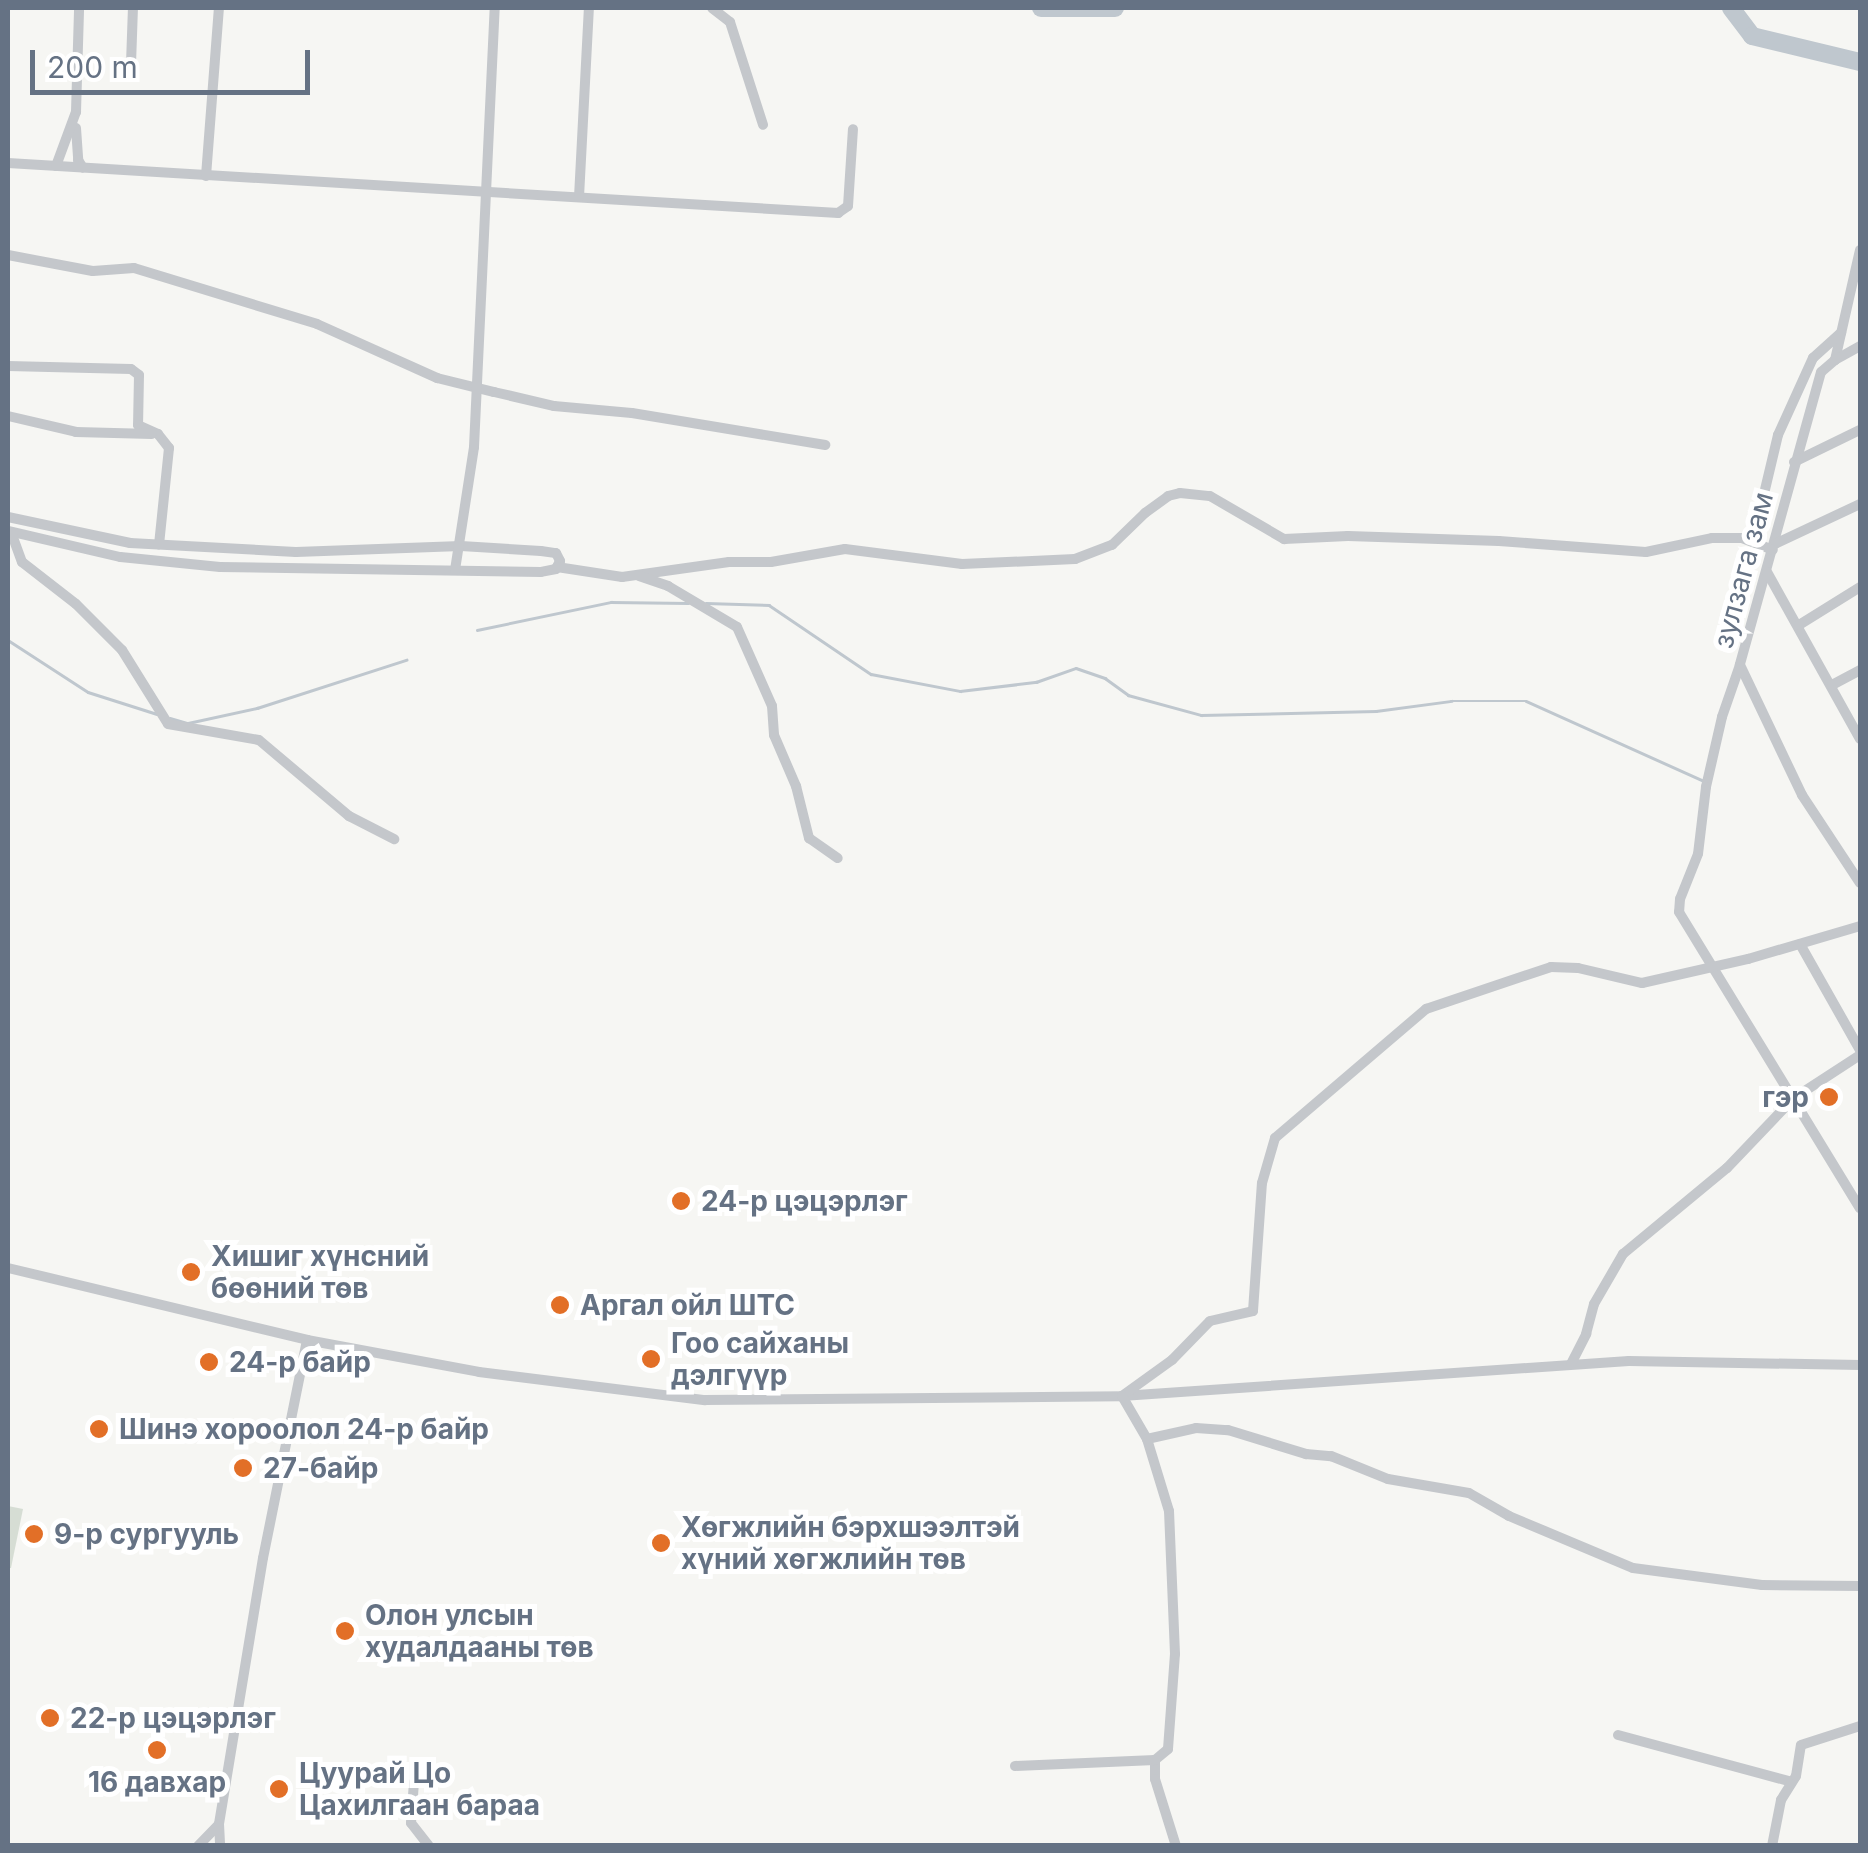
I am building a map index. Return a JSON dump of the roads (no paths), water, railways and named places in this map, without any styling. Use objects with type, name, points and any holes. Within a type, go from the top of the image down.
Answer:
[{"type":"street","points":[[80,8],[76,112],[78,160],[83,168]]},
{"type":"street","points":[[131,64],[133,8]]},
{"type":"street","points":[[206,176],[219,8]]},
{"type":"street","points":[[455,570],[461,546],[477,387],[495,8]]},
{"type":"street","points":[[579,197],[589,8]]},
{"type":"street","points":[[712,8],[730,22],[762,124]]},
{"type":"street","points":[[56,166],[67,148],[76,112]]},
{"type":"street","points":[[8,163],[842,212],[848,206],[854,129]]},
{"type":"street","points":[[8,244],[34,262]]},
{"type":"street","name":"зулзага зам","points":[[1860,254],[1835,360],[1821,372],[1740,665],[1802,795],[1860,883]]},
{"type":"street","points":[[8,255],[93,271],[134,268],[317,324],[437,378],[554,406],[824,445]]},
{"type":"street","points":[[1753,540],[1778,435],[1813,358],[1842,333]]},
{"type":"street","points":[[1835,360],[1860,346]]},
{"type":"street","points":[[8,366],[136,371],[140,375],[138,425],[158,434],[169,448],[160,544]]},
{"type":"street","points":[[8,416],[76,432],[158,434]]},
{"type":"street","points":[[1794,462],[1860,430]]},
{"type":"street","points":[[9,532],[120,557],[220,567],[542,572],[557,567],[634,574],[729,562],[771,562],[845,549],[962,564],[1075,559],[1112,545],[1145,512],[1168,496],[1180,493],[1210,496],[1284,539],[1348,536],[1500,541],[1646,552],[1712,538],[1753,540],[1774,547],[1860,504]]},
{"type":"street","points":[[8,517],[160,544],[296,552],[461,546],[556,554],[560,561],[557,567]]},
{"type":"street","points":[[9,532],[22,562],[76,604],[122,650],[168,724],[259,740],[349,816],[394,840]]},
{"type":"street","points":[[1767,572],[1860,738]]},
{"type":"street","points":[[634,574],[668,586],[738,628],[772,706],[774,735],[796,786],[809,838],[838,858]]},
{"type":"street","points":[[1800,625],[1860,587]]},
{"type":"street","points":[[1740,665],[1722,717],[1706,786],[1698,854],[1680,899],[1685,925],[1860,1208]]},
{"type":"street","points":[[1832,686],[1860,670]]},
{"type":"street","points":[[1122,1396],[1172,1360],[1210,1321],[1253,1311],[1262,1183],[1275,1138],[1426,1009],[1552,967],[1578,968],[1642,983],[1714,968],[1860,926]]},
{"type":"street","points":[[1572,1364],[1594,1304],[1624,1254],[1727,1168],[1794,1098],[1860,1052],[1800,944]]},
{"type":"street","points":[[8,1268],[307,1340],[479,1372],[705,1400],[1122,1396],[1572,1364],[1705,1360],[1860,1365]]},
{"type":"street","points":[[220,1846],[219,1824],[263,1558],[307,1340]]},
{"type":"street","points":[[1015,1766],[1155,1760],[1168,1749],[1175,1654],[1168,1511],[1147,1438],[1122,1396]]},
{"type":"street","points":[[1147,1438],[1196,1428],[1228,1430],[1306,1454],[1331,1456],[1388,1479],[1469,1493],[1509,1516],[1654,1572],[1762,1585],[1860,1586]]},
{"type":"street","points":[[1772,1846],[1781,1800],[1792,1782],[1801,1745],[1860,1726]]},
{"type":"street","points":[[1618,1735],[1792,1782]]},
{"type":"street","points":[[1155,1760],[1155,1779],[1176,1846]]},
{"type":"street","points":[[414,1782],[410,1823],[430,1846]]},
{"type":"street","points":[[198,1846],[219,1824]]},
{"type":"waterway","points":[[1041,8],[1115,8]]},
{"type":"waterway","points":[[1731,8],[1752,36],[1860,62]]},
{"type":"waterway","points":[[477,630],[611,602],[688,603]]},
{"type":"waterway","points":[[706,603],[769,605],[871,674],[960,691],[1036,682],[1076,668],[1105,678],[1128,695],[1201,715],[1376,711],[1451,701],[1526,701],[1704,781]]},
{"type":"waterway","points":[[8,640],[88,692],[157,714]]},
{"type":"waterway","points":[[170,718],[188,723],[257,708],[406,660]]},
{"type":"place","name":"гэр","points":[[1829,1097]]},
{"type":"place","name":"24-р цэцэрлэг","points":[[681,1201]]},
{"type":"place","name":"Хишиг хүнсний бөөний төв","points":[[191,1272]]},
{"type":"place","name":"Аргал ойл ШТС","points":[[560,1305]]},
{"type":"place","name":"Гоо сайханы дэлгүүр","points":[[651,1359]]},
{"type":"place","name":"24-р байр","points":[[209,1362]]},
{"type":"place","name":"Шинэ хороолол 24-р байр","points":[[99,1429]]},
{"type":"place","name":"27-байр","points":[[243,1468]]},
{"type":"place","name":"9-р сургууль","points":[[34,1534]]},
{"type":"place","name":"Хөгжлийн бэрхшээлтэй хүний хөгжлийн төв","points":[[661,1543]]},
{"type":"place","name":"Олон улсын худалдааны төв","points":[[345,1631]]},
{"type":"place","name":"22-р цэцэрлэг","points":[[50,1718]]},
{"type":"place","name":"16 давхар","points":[[157,1750]]},
{"type":"place","name":"Цуурай Цо Цахилгаан бараа","points":[[279,1789]]}]
